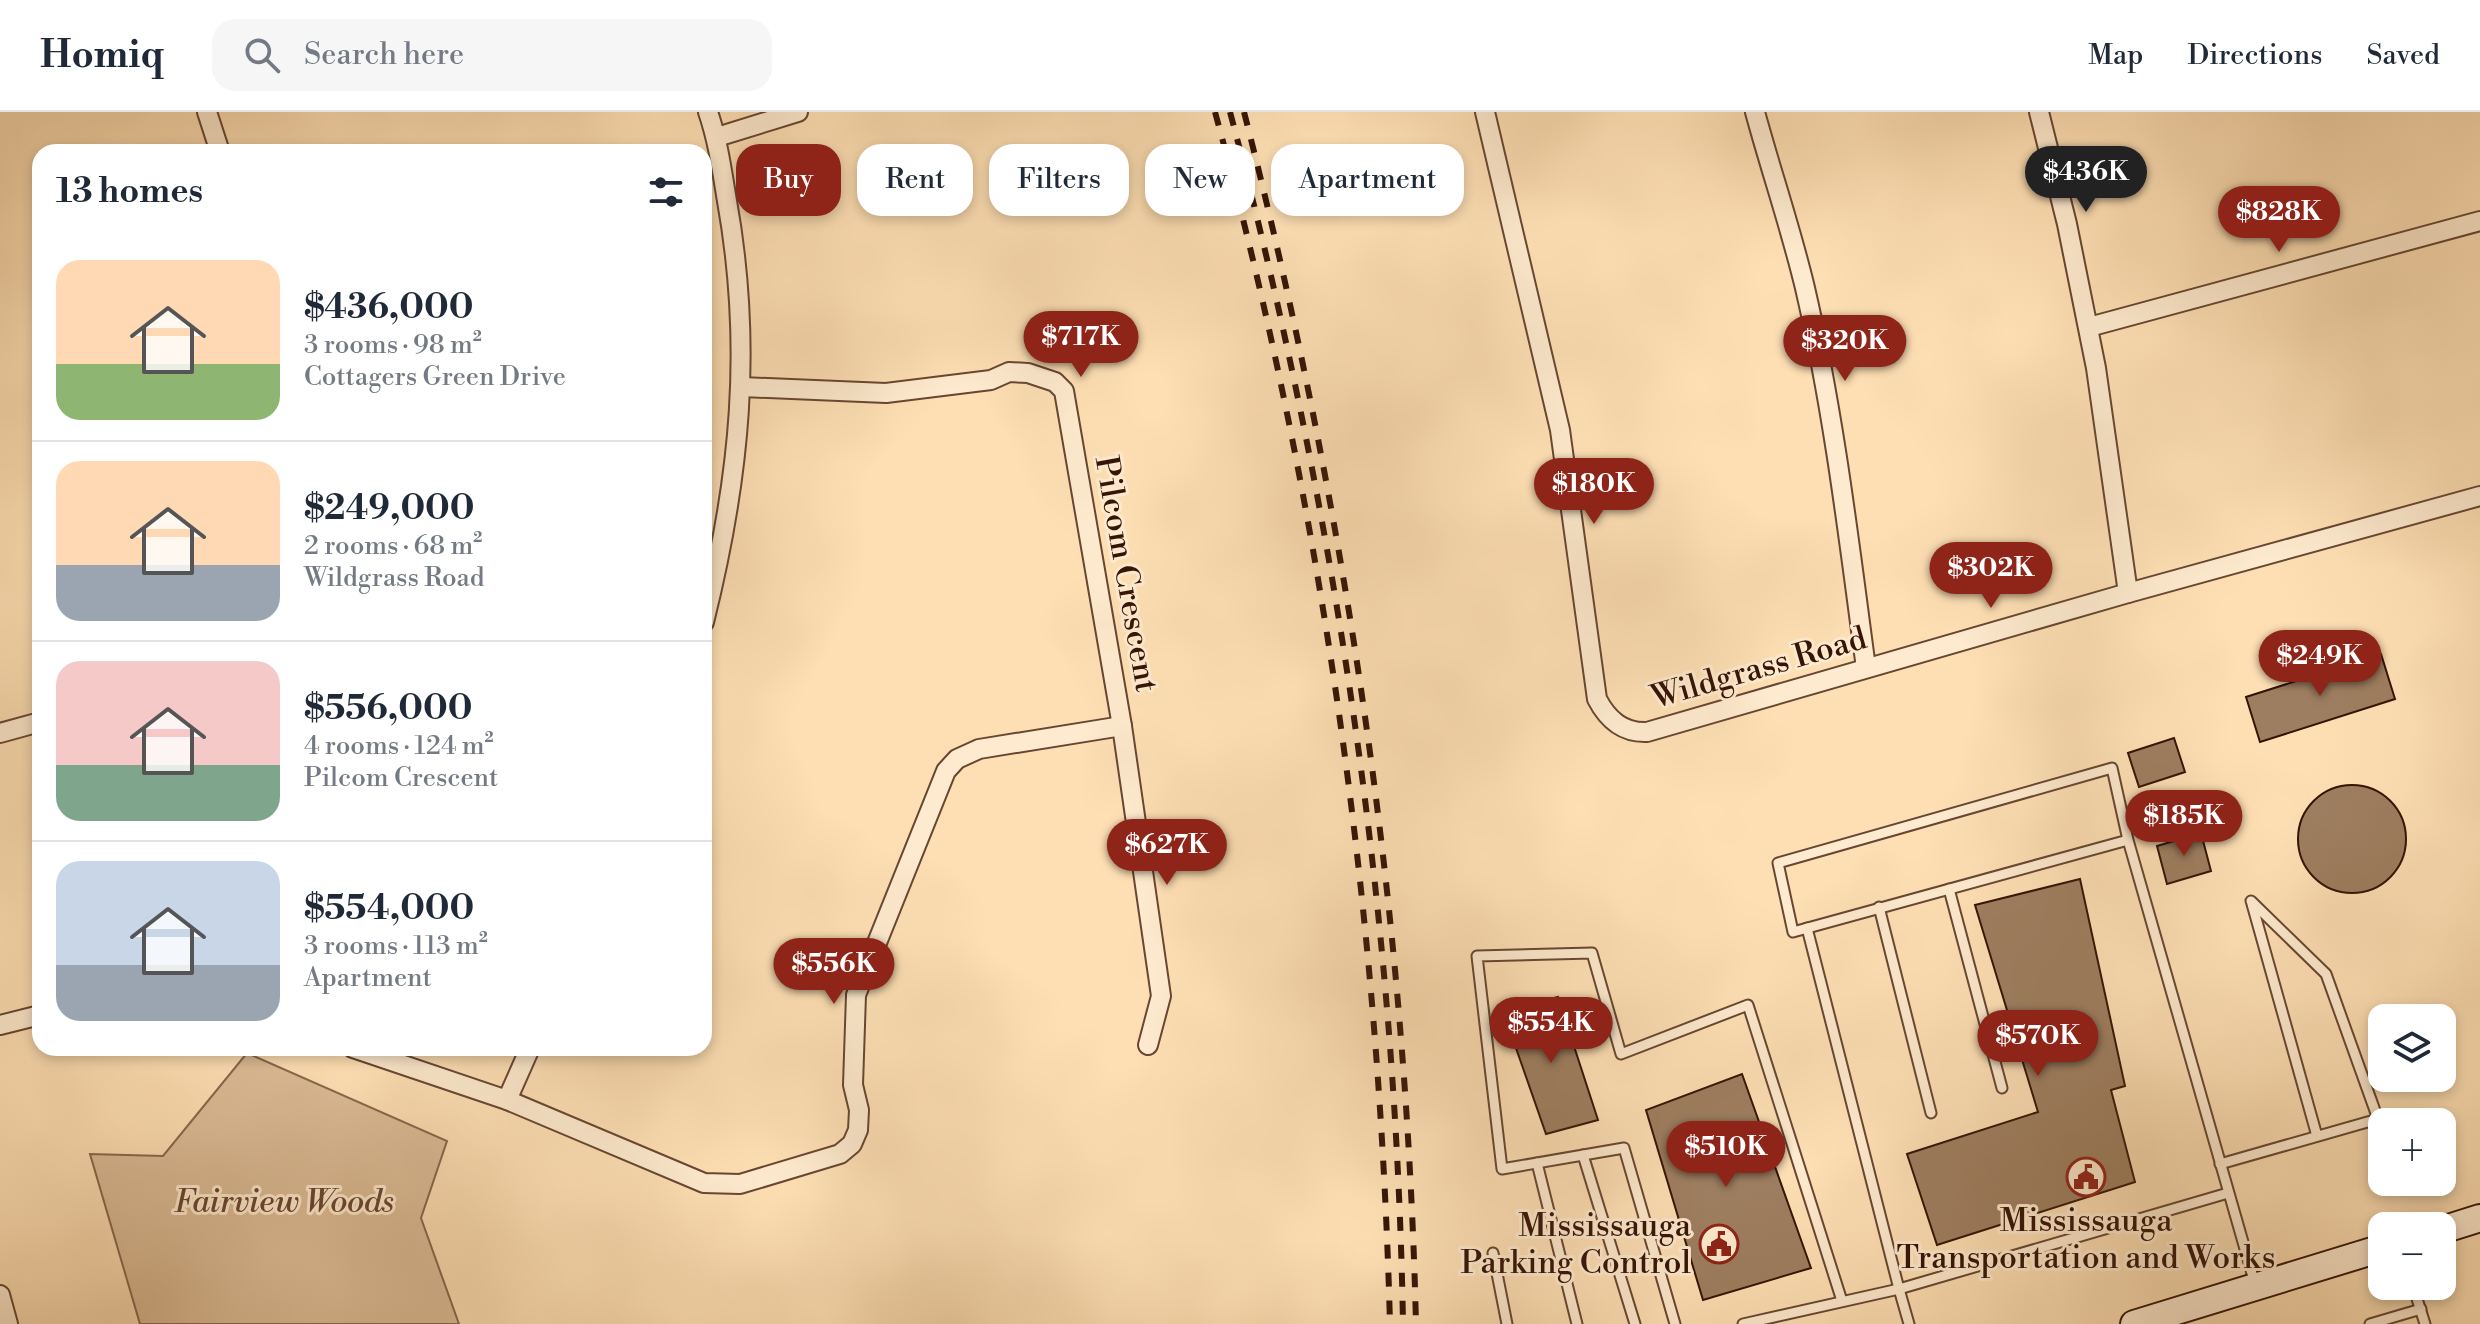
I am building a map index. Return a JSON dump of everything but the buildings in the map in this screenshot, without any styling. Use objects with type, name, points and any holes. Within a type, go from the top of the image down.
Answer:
[{"type":"main road","points":[[2456,1226],[2480,1218]]},
{"type":"main road","points":[[2134,1324],[2255,1284],[2368,1252]]},
{"type":"street","points":[[207,112],[217,144]]},
{"type":"street","points":[[708,112],[717,137],[735,245],[742,387],[734,477],[712,583]]},
{"type":"street","points":[[717,137],[798,112]]},
{"type":"street","name":"Wildgrass Road","points":[[1485,112],[1560,430],[1596,690],[1602,709],[1623,729],[1647,732],[2128,593],[2480,496]]},
{"type":"street","points":[[1755,112],[1811,317],[1838,459],[1866,668]]},
{"type":"street","points":[[2039,112],[2089,327],[2128,593]]},
{"type":"street","points":[[2089,327],[2480,221]]},
{"type":"street","name":"Pilcom Crescent","points":[[377,1056],[507,1100],[704,1183],[740,1184],[840,1154],[852,1144],[858,1130],[859,1110],[853,1085],[856,995],[946,771],[957,759],[979,749],[1122,726],[1066,399],[1064,391],[1055,382],[1028,373],[1009,372],[991,380],[886,393],[742,387]]},
{"type":"street","points":[[0,733],[32,724]]},
{"type":"street","points":[[1122,726],[1161,996],[1148,1045]]},
{"type":"street","points":[[0,1025],[32,1017]]},
{"type":"street","points":[[507,1100],[526,1056]]},
{"type":"street","points":[[0,1295],[8,1324]]},
{"type":"lane","points":[[2128,840],[1793,932],[1778,863],[2112,768],[2128,840],[2255,1284]]},
{"type":"lane","points":[[1949,889],[2002,1088]]},
{"type":"lane","points":[[2220,1164],[2378,1119],[2326,974],[2251,901],[2317,1136]]},
{"type":"lane","points":[[1879,907],[1931,1113]]},
{"type":"lane","points":[[1807,928],[1909,1324]]},
{"type":"lane","points":[[1675,1324],[1624,1148],[1502,1169],[1477,956],[1592,953],[1621,1054],[1748,1005],[1842,1301]]},
{"type":"lane","points":[[1583,1155],[1635,1324]]},
{"type":"lane","points":[[1537,1163],[1577,1324]]},
{"type":"lane","points":[[1743,1324],[1899,1289],[2228,1193]]},
{"type":"lane","points":[[1493,1253],[1507,1324]]},
{"type":"lane","points":[[2418,1300],[2425,1324]]},
{"type":"lane","points":[[2370,1324],[2421,1309]]},
{"type":"green space","name":"Fairview Woods","points":[[245,1056],[254,1056],[447,1141],[421,1218],[459,1324],[140,1324],[90,1154],[163,1156]]},
{"type":"railway","points":[[1215,112],[1253,260],[1286,410],[1315,561],[1339,713],[1373,1018],[1384,1171],[1390,1324]]},
{"type":"railway","points":[[1230,112],[1300,410],[1329,561],[1353,713],[1373,865],[1388,1018],[1398,1171],[1403,1324]]},
{"type":"railway","points":[[1244,112],[1312,411],[1341,562],[1364,713],[1384,865],[1399,1017],[1410,1170],[1416,1324]]},
{"type":"place","name":"Mississauga Transportation and Works","points":[[2086,1177]]},
{"type":"place","name":"Mississauga Parking Control","points":[[1719,1244]]}]
